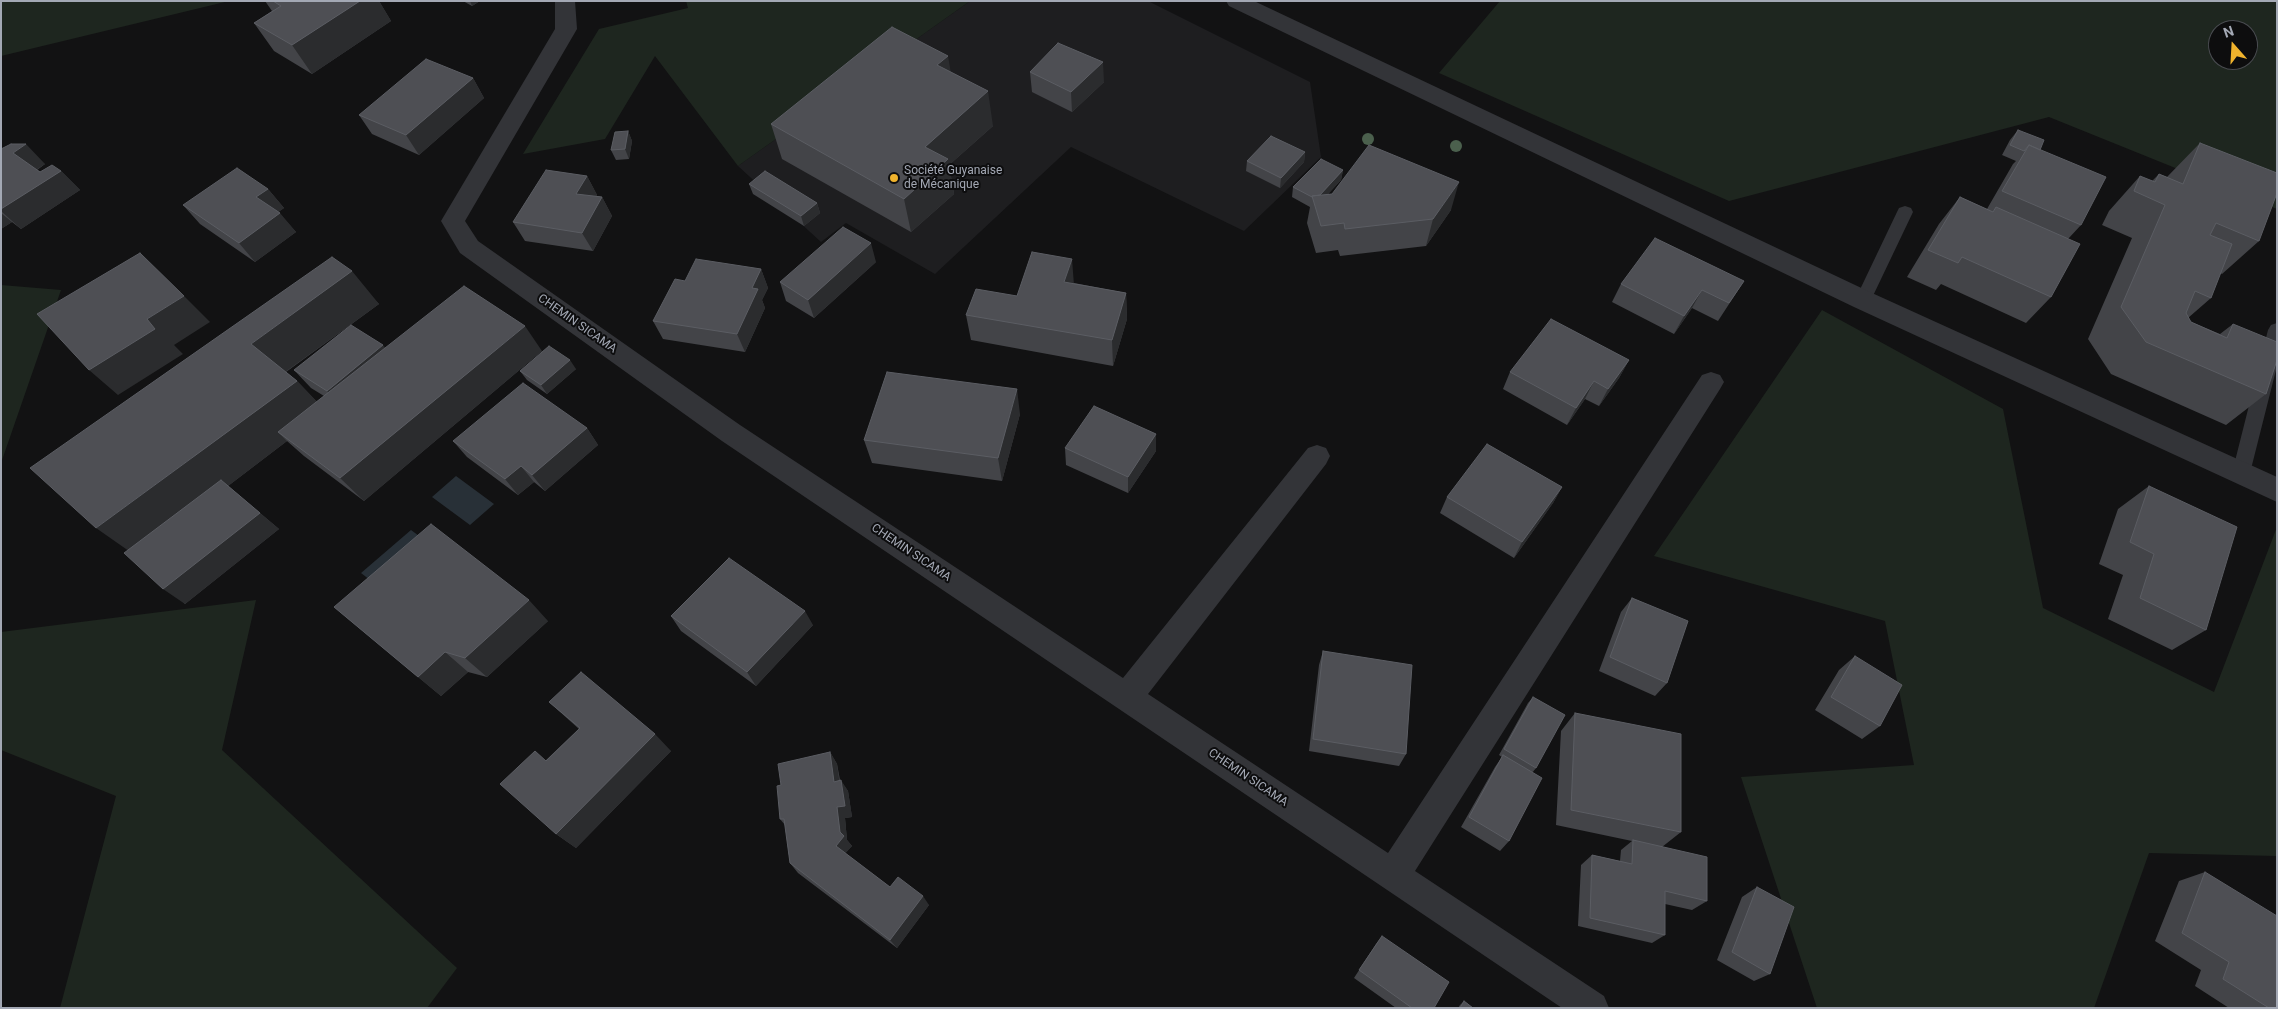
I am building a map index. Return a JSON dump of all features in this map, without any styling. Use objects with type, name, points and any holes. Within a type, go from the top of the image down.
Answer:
[{"type":"street","name":"CHEMIN SICAMA","points":[[565,1],[566,29],[453,221],[469,247],[731,433],[1592,1008]]},
{"type":"street","points":[[1236,1],[1863,300],[2277,490]]},
{"type":"street","points":[[1393,874],[1711,382]]},
{"type":"street","points":[[1127,697],[1317,456]]},
{"type":"lane","points":[[1863,300],[1905,212]]},
{"type":"lane","points":[[2241,473],[2277,330]]},
{"type":"shaded area","points":[[1,1],[229,1],[1,56]]},
{"type":"shaded area","points":[[686,1],[970,1],[738,166],[655,56],[605,139],[523,154],[599,29],[688,8]]},
{"type":"shaded area","points":[[970,1],[1148,1],[1310,82],[1321,157],[1244,231],[1071,147],[935,274],[846,223],[821,242],[738,166]]},
{"type":"shaded area","points":[[1500,1],[2277,1],[2277,209],[2049,117],[1729,201],[1439,73]]},
{"type":"shaded area","points":[[1,285],[61,290],[1,463]]},
{"type":"shaded area","points":[[1822,310],[2003,409],[2043,608],[2214,692],[2277,527],[2277,856],[2149,853],[2094,1008],[1817,1008],[1741,777],[1914,765],[1885,621],[1654,556]]},
{"type":"shaded area","points":[[456,476],[494,504],[470,525],[432,497]]},
{"type":"shaded area","points":[[411,530],[434,547],[384,591],[361,573]]},
{"type":"shaded area","points":[[256,600],[222,750],[457,968],[427,1008],[60,1008],[116,796],[1,750],[1,632]]},
{"type":"building","points":[[273,1],[360,1],[292,45],[254,23],[281,6]]},
{"type":"building","points":[[892,27],[948,56],[937,65],[988,91],[925,147],[948,159],[904,199],[771,124]]},
{"type":"building","points":[[1058,43],[1103,62],[1071,92],[1030,72]]},
{"type":"building","points":[[426,59],[473,78],[406,135],[359,115]]},
{"type":"building","points":[[2018,130],[2044,140],[2040,150],[2029,145],[2024,151],[2010,145]]},
{"type":"building","points":[[628,131],[625,149],[611,150],[615,132]]},
{"type":"building","points":[[1271,136],[1305,152],[1281,178],[1247,161]]},
{"type":"building","points":[[2200,143],[2277,173],[2277,193],[2259,241],[2216,223],[2210,235],[2232,244],[2211,298],[2195,291],[2186,313],[2191,322],[2227,338],[2233,324],[2277,342],[2277,360],[2266,394],[2146,342],[2121,307],[2165,205],[2134,191],[2140,176],[2155,182],[2159,174],[2183,184]]},
{"type":"building","points":[[11,144],[26,144],[13,153],[40,172],[52,165],[61,171],[1,209],[1,149]]},
{"type":"building","points":[[1369,145],[1459,182],[1433,219],[1345,229],[1344,223],[1321,226],[1312,196],[1332,194]]},
{"type":"building","points":[[2029,145],[2106,177],[2081,225],[2002,191]]},
{"type":"building","points":[[1321,159],[1343,170],[1320,195],[1312,197],[1293,187]]},
{"type":"building","points":[[237,168],[268,189],[256,197],[280,213],[239,243],[183,205]]},
{"type":"building","points":[[546,170],[587,176],[576,194],[602,197],[582,233],[513,222]]},
{"type":"building","points":[[765,171],[817,203],[801,216],[749,184]]},
{"type":"building","points":[[1960,197],[1993,212],[1996,207],[2080,244],[2051,297],[1962,257],[1958,263],[1928,250]]},
{"type":"building","points":[[843,227],[871,243],[808,300],[780,282]]},
{"type":"building","points":[[1655,238],[1744,281],[1729,303],[1702,290],[1684,316],[1621,284]]},
{"type":"building","points":[[1032,252],[1072,259],[1064,282],[1126,293],[1112,340],[966,315],[976,289],[1017,296]]},
{"type":"building","points":[[140,253],[184,296],[147,319],[155,329],[89,370],[37,314]]},
{"type":"building","points":[[332,257],[352,271],[251,344],[297,381],[96,528],[30,468]]},
{"type":"building","points":[[696,259],[761,269],[752,288],[758,289],[737,334],[653,321],[675,279],[685,281]]},
{"type":"building","points":[[464,286],[525,326],[340,478],[278,432]]},
{"type":"building","points":[[1551,319],[1629,360],[1608,389],[1594,381],[1576,408],[1510,372]]},
{"type":"building","points":[[351,325],[383,345],[327,391],[294,370]]},
{"type":"building","points":[[549,346],[570,360],[541,385],[520,371]]},
{"type":"building","points":[[887,372],[1017,389],[998,458],[864,440]]},
{"type":"building","points":[[523,383],[587,428],[532,475],[521,466],[505,479],[453,441]]},
{"type":"building","points":[[1094,406],[1156,434],[1128,477],[1065,448]]},
{"type":"building","points":[[1487,444],[1562,487],[1522,542],[1447,497]]},
{"type":"building","points":[[221,480],[260,513],[163,589],[124,553]]},
{"type":"building","points":[[2149,486],[2237,527],[2206,630],[2140,598],[2154,554],[2130,542]]},
{"type":"building","points":[[431,524],[529,600],[465,658],[445,652],[418,677],[334,607]]},
{"type":"building","points":[[729,558],[805,611],[747,672],[671,616]]},
{"type":"building","points":[[1632,598],[1688,621],[1667,683],[1610,657]]},
{"type":"building","points":[[1323,651],[1412,665],[1406,754],[1313,739]]},
{"type":"building","points":[[1855,656],[1902,685],[1880,726],[1831,697]]},
{"type":"building","points":[[581,672],[655,734],[556,834],[500,784],[535,751],[546,761],[580,728],[549,702]]},
{"type":"building","points":[[1533,697],[1565,715],[1536,768],[1504,749]]},
{"type":"building","points":[[1575,713],[1681,734],[1681,832],[1571,810]]},
{"type":"building","points":[[830,752],[834,782],[841,780],[845,806],[837,807],[840,832],[844,836],[836,846],[890,887],[898,877],[923,896],[890,940],[790,863],[784,819],[780,819],[777,786],[781,785],[778,764]]},
{"type":"building","points":[[1503,755],[1542,778],[1509,841],[1469,817]]},
{"type":"building","points":[[1633,840],[1707,857],[1707,901],[1665,891],[1665,935],[1590,918],[1592,855],[1632,864]]},
{"type":"building","points":[[2205,872],[2277,916],[2277,1008],[2269,1008],[2223,979],[2229,962],[2182,933]]},
{"type":"building","points":[[1757,887],[1794,907],[1770,974],[1732,952]]},
{"type":"building","points":[[1382,936],[1449,982],[1434,1008],[1412,1008],[1359,970]]},
{"type":"building","points":[[1464,1001],[1473,1008],[1460,1008]]},
{"type":"place","name":"Société Guyanaise de Mécanique","points":[[894,178]]}]
